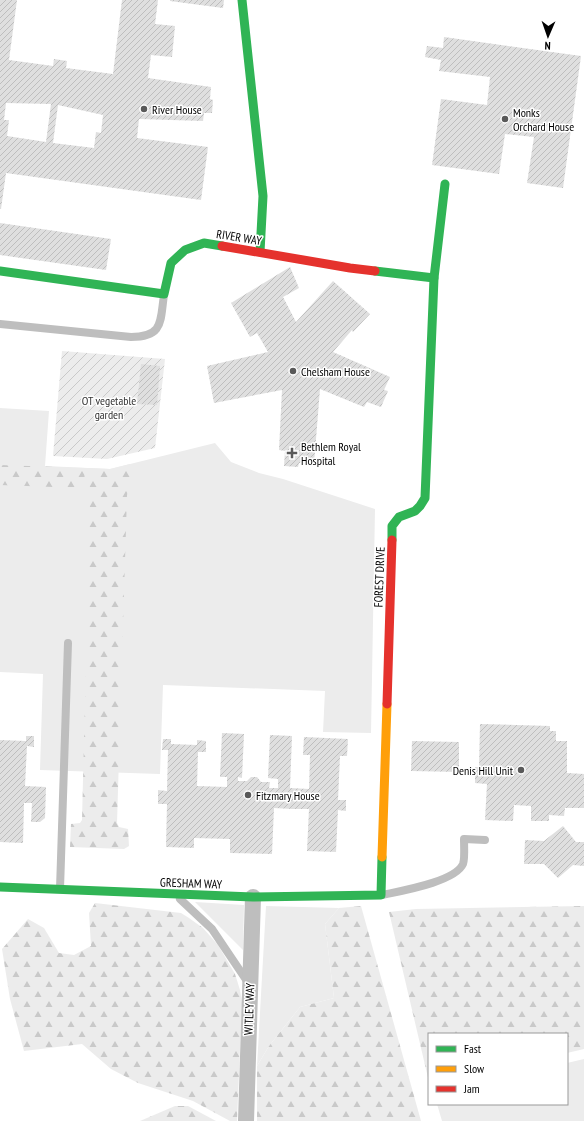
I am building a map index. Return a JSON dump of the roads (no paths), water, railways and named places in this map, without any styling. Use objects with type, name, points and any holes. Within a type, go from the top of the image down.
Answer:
[{"type":"street","points":[[242,0],[263,196],[260,252]]},
{"type":"street","name":"FOREST DRIVE","points":[[381,895],[392,526],[399,517],[411,514],[420,509],[425,498],[434,278],[445,184]]},
{"type":"street","name":"RIVER WAY","points":[[164,294],[170,263],[185,250],[204,243],[350,268],[434,278]]},
{"type":"street","points":[[0,271],[164,294]]},
{"type":"street","name":"GRESHAM WAY","points":[[0,887],[253,897],[381,895]]},
{"type":"street","name":"WITLEY WAY","points":[[246,1121],[253,897]]},
{"type":"lane","points":[[0,324],[143,337],[152,334],[158,327],[164,294]]},
{"type":"lane","points":[[60,890],[68,643]]},
{"type":"lane","points":[[381,895],[414,888],[446,878],[459,870],[464,863],[464,840],[485,840]]},
{"type":"lane","points":[[175,894],[212,929],[250,986]]},
{"type":"place","name":"River House","points":[[144,109]]},
{"type":"place","name":"Monks Orchard House","points":[[505,119]]},
{"type":"place","name":"Chelsham House","points":[[293,371]]},
{"type":"place","name":"Bethlem Royal Hospital","points":[[292,453]]},
{"type":"place","name":"Denis Hill Unit","points":[[521,770]]},
{"type":"place","name":"Fitzmary House","points":[[248,795]]},
{"type":"park label","name":"OT vegetable garden","points":[[109,407]]}]
